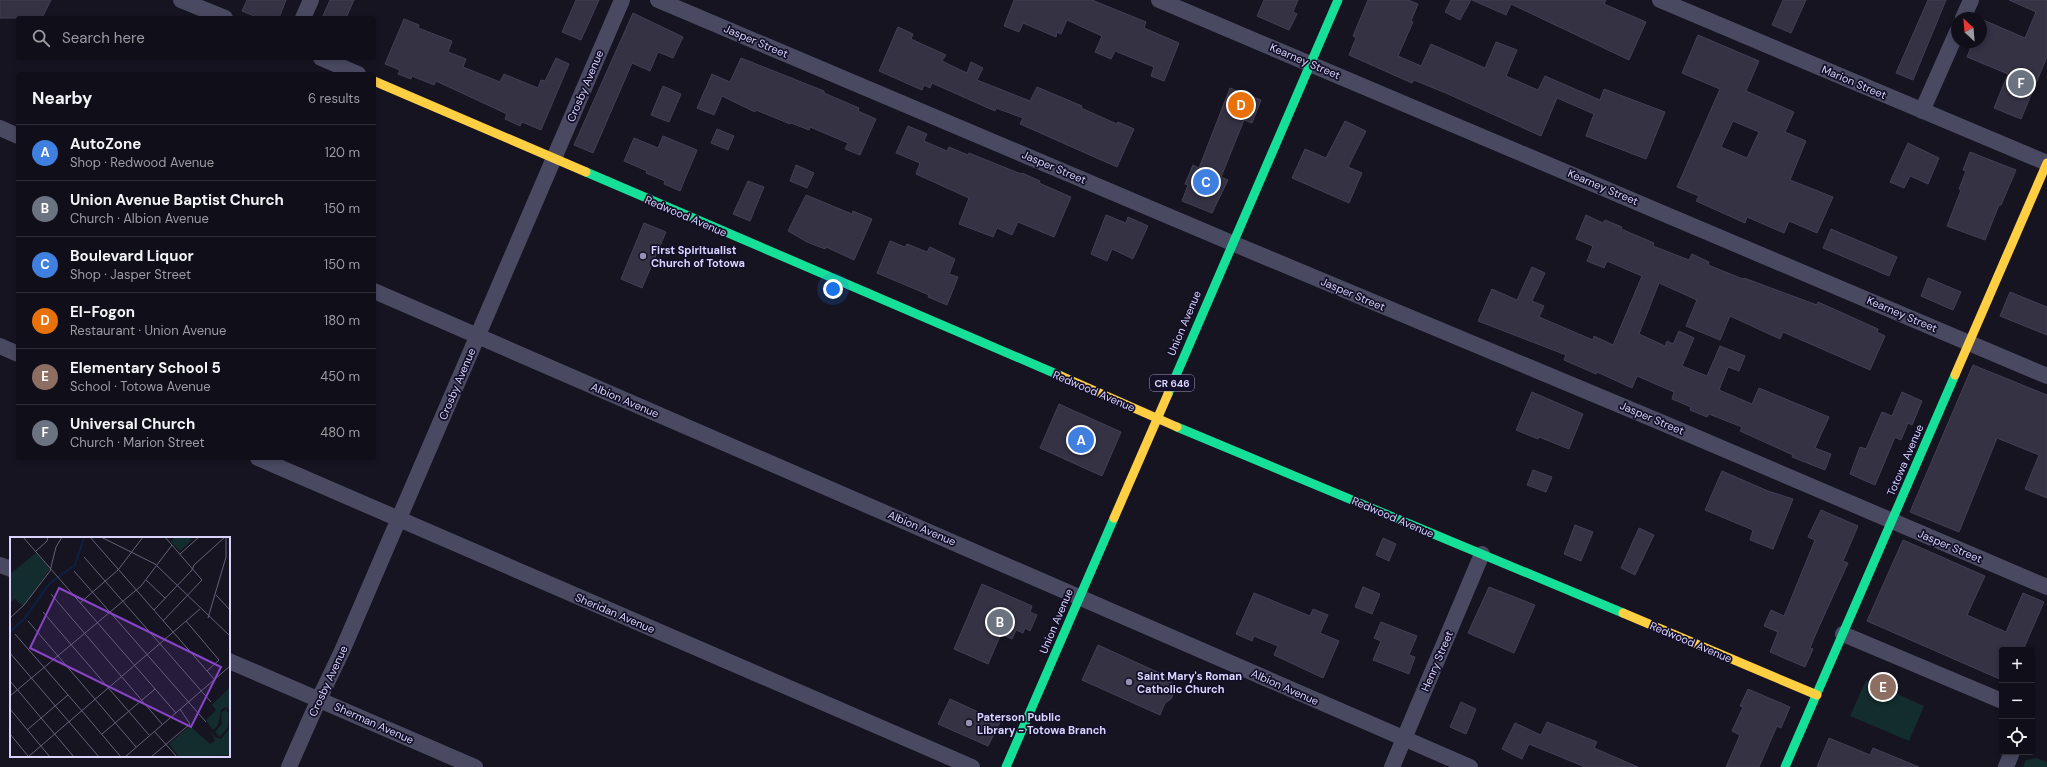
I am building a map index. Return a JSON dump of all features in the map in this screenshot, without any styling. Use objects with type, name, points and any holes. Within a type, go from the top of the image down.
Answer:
[{"type":"street","points":[[181,0],[220,16]]},
{"type":"street","points":[[304,16],[311,0]]},
{"type":"street","name":"Crosby Avenue","points":[[290,767],[318,699],[342,651],[622,0]]},
{"type":"street","name":"Jasper Street","points":[[658,0],[1232,243],[1651,418],[2047,587]]},
{"type":"street","name":"Kearney Street","points":[[1159,0],[2047,376]]},
{"type":"street","name":"Union Avenue","points":[[1006,767],[1338,0]]},
{"type":"street","name":"Marion Street","points":[[1660,0],[2047,163]]},
{"type":"street","points":[[1966,12],[1971,0]]},
{"type":"street","points":[[1922,111],[1951,46]]},
{"type":"street","points":[[326,60],[353,72]]},
{"type":"street","name":"Redwood Avenue","points":[[376,82],[1157,418],[1817,695]]},
{"type":"street","points":[[0,128],[16,135]]},
{"type":"street","name":"Totowa Avenue","points":[[1785,767],[2047,163]]},
{"type":"street","name":"Albion Avenue","points":[[376,292],[1080,596],[1470,767]]},
{"type":"street","points":[[0,346],[16,353]]},
{"type":"street","name":"Sheridan Avenue","points":[[263,460],[972,767]]},
{"type":"street","name":"Henry Street","points":[[1392,767],[1482,554]]},
{"type":"street","points":[[0,564],[10,569]]},
{"type":"street","points":[[1843,634],[1999,700]]},
{"type":"street","name":"Sherman Avenue","points":[[230,661],[475,767]]},
{"type":"street","points":[[2006,767],[2011,755]]},
{"type":"green space","points":[[1866,680],[1924,706],[1909,741],[1850,716]]},
{"type":"green space","points":[[2036,758],[2047,762],[2047,767],[2023,767],[2026,760]]},
{"type":"building","points":[[0,0],[51,0],[43,16],[16,16],[16,18],[0,18]]},
{"type":"building","points":[[247,0],[286,0],[280,16],[254,16],[242,11]]},
{"type":"building","points":[[330,0],[354,0],[347,16],[323,16]]},
{"type":"building","points":[[576,0],[599,0],[581,40],[562,32]]},
{"type":"building","points":[[1014,0],[1092,0],[1146,22],[1144,28],[1179,43],[1164,81],[1151,76],[1154,67],[1115,51],[1111,59],[1095,52],[1102,36],[1067,20],[1061,34],[1057,32],[1056,37],[1023,23],[1019,32],[1004,26]]},
{"type":"building","points":[[1264,0],[1298,0],[1293,12],[1297,14],[1289,30],[1257,16]]},
{"type":"building","points":[[1368,0],[1408,0],[1418,4],[1411,21],[1413,22],[1398,56],[1421,66],[1431,44],[1485,68],[1496,42],[1517,50],[1506,76],[1538,90],[1545,76],[1600,100],[1604,89],[1665,112],[1646,159],[1586,136],[1594,114],[1557,98],[1541,136],[1448,94],[1414,80],[1412,83],[1349,55],[1356,38],[1353,36]]},
{"type":"building","points":[[1451,0],[1471,0],[1460,20],[1445,12]]},
{"type":"building","points":[[1472,0],[1606,0],[1604,4],[1646,22],[1629,60],[1511,4],[1506,15]]},
{"type":"building","points":[[1783,0],[1806,0],[1791,33],[1772,25]]},
{"type":"building","points":[[1928,0],[1946,0],[1913,80],[1896,73]]},
{"type":"building","points":[[2009,0],[2047,0],[2047,57],[2021,119],[1994,108],[2008,74],[1967,57],[1971,48],[1987,48],[1987,22],[2025,38],[2036,12]]},
{"type":"building","points":[[633,13],[683,37],[673,58],[658,52],[650,71],[632,63],[593,153],[574,145]]},
{"type":"building","points":[[404,19],[419,25],[418,28],[452,41],[448,52],[466,59],[463,67],[500,82],[504,74],[538,88],[541,80],[545,81],[556,58],[569,64],[541,130],[522,122],[520,126],[505,119],[507,114],[436,81],[434,85],[412,76],[411,79],[398,74],[400,70],[385,64]]},
{"type":"building","points":[[898,27],[913,34],[911,39],[946,55],[942,61],[967,73],[971,62],[983,68],[977,80],[1030,101],[1037,87],[1082,106],[1081,108],[1117,124],[1118,122],[1134,129],[1117,167],[1020,124],[1023,118],[996,108],[995,111],[932,83],[930,88],[924,85],[922,90],[879,71]]},
{"type":"building","points":[[1698,35],[1759,61],[1746,91],[1794,112],[1785,132],[1806,141],[1790,180],[1833,197],[1817,233],[1789,221],[1784,233],[1747,217],[1745,223],[1696,201],[1699,196],[1677,187],[1720,89],[1682,73]],"holes":[[[1733,121],[1759,132],[1747,158],[1721,147]]]},
{"type":"building","points":[[741,58],[824,91],[824,93],[859,108],[858,111],[876,119],[860,155],[845,149],[848,143],[810,127],[809,130],[756,110],[755,112],[722,96],[714,115],[697,108],[712,74],[730,82]]},
{"type":"building","points":[[663,86],[681,94],[669,122],[651,115]]},
{"type":"building","points":[[1230,88],[1261,100],[1252,123],[1244,120],[1221,177],[1228,180],[1212,213],[1182,201],[1188,185],[1185,184],[1193,165],[1199,168]]},
{"type":"building","points":[[1345,121],[1366,131],[1348,167],[1362,173],[1349,203],[1292,178],[1305,149],[1326,158]]},
{"type":"building","points":[[908,126],[927,134],[924,141],[947,151],[949,147],[968,155],[969,153],[1021,174],[1022,173],[1040,181],[1039,183],[1071,197],[1054,237],[1018,222],[1012,235],[997,228],[993,237],[959,224],[969,198],[916,174],[920,163],[896,153]]},
{"type":"building","points":[[717,129],[734,136],[728,150],[711,143]]},
{"type":"building","points":[[663,136],[697,150],[680,191],[664,184],[665,181],[646,173],[647,171],[624,161],[634,138],[658,148]]},
{"type":"building","points":[[1908,143],[1939,158],[1928,184],[1910,176],[1904,188],[1890,182]]},
{"type":"building","points":[[1970,152],[2016,170],[2001,205],[1999,205],[1985,240],[1947,226],[1961,190],[1959,189],[1966,171],[1963,170]]},
{"type":"building","points":[[796,165],[814,173],[807,188],[790,181]]},
{"type":"building","points":[[748,181],[764,187],[750,221],[733,214]]},
{"type":"building","points":[[806,195],[852,214],[853,211],[872,219],[854,260],[826,247],[825,249],[807,242],[788,231]]},
{"type":"building","points":[[1106,215],[1126,223],[1128,217],[1148,226],[1133,259],[1112,249],[1107,261],[1091,254]]},
{"type":"building","points":[[1586,215],[1603,223],[1605,220],[1622,227],[1621,229],[1654,243],[1653,246],[1689,260],[1692,254],[1709,262],[1708,265],[1743,279],[1744,278],[1817,305],[1818,302],[1878,329],[1877,332],[1885,336],[1870,370],[1783,332],[1780,339],[1730,316],[1720,340],[1686,326],[1697,300],[1659,283],[1639,334],[1665,346],[1667,341],[1673,344],[1679,331],[1694,338],[1682,366],[1707,376],[1720,346],[1745,356],[1739,371],[1728,367],[1719,390],[1752,404],[1759,388],[1829,417],[1815,448],[1831,454],[1825,470],[1792,457],[1793,455],[1740,431],[1742,427],[1709,414],[1707,417],[1690,410],[1691,407],[1672,399],[1674,392],[1637,376],[1632,388],[1597,372],[1596,374],[1564,360],[1566,355],[1478,321],[1492,289],[1517,300],[1532,267],[1545,273],[1532,301],[1544,306],[1539,317],[1593,340],[1594,336],[1613,345],[1642,276],[1607,261],[1604,268],[1587,261],[1593,246],[1576,239]]},
{"type":"building","name":"First Spiritualist Church of Totowa","points":[[644,223],[666,232],[642,288],[621,279]]},
{"type":"building","points":[[1831,229],[1897,257],[1889,276],[1823,248]]},
{"type":"building","points":[[890,241],[905,247],[907,244],[927,252],[930,247],[955,259],[949,274],[958,277],[947,305],[928,297],[929,295],[877,273]]},
{"type":"building","points":[[1928,278],[1961,292],[1953,310],[1921,296]]},
{"type":"building","points":[[2010,292],[2047,307],[2047,335],[2000,316]]},
{"type":"building","points":[[1973,365],[2047,395],[2047,498],[2025,489],[2039,455],[1997,438],[1959,532],[1910,512]]},
{"type":"building","points":[[1532,392],[1583,414],[1569,449],[1516,430]]},
{"type":"building","points":[[1902,392],[1922,401],[1912,425],[1908,423],[1901,440],[1895,437],[1875,485],[1850,474],[1860,447],[1866,449],[1882,412],[1892,416]]},
{"type":"building","points":[[1059,404],[1121,432],[1102,476],[1040,448]]},
{"type":"building","points":[[1533,470],[1552,477],[1546,492],[1527,485]]},
{"type":"building","points":[[1722,471],[1768,491],[1793,499],[1773,549],[1750,540],[1753,530],[1705,510]]},
{"type":"building","points":[[1821,510],[1858,526],[1843,561],[1848,563],[1817,631],[1810,648],[1813,649],[1805,667],[1770,652],[1778,632],[1764,626],[1771,610],[1784,616],[1815,540],[1808,537]]},
{"type":"building","points":[[1575,525],[1593,532],[1581,561],[1564,554]]},
{"type":"building","points":[[1639,528],[1654,535],[1635,575],[1621,568]]},
{"type":"building","points":[[1383,538],[1396,544],[1389,561],[1376,555]]},
{"type":"building","points":[[1903,540],[1985,576],[1967,615],[2006,632],[2023,593],[2044,602],[2024,647],[1999,647],[1999,679],[1867,621]]},
{"type":"building","points":[[982,584],[1032,606],[1030,612],[1037,615],[1030,631],[1025,628],[1023,633],[1016,630],[1012,639],[1001,634],[988,664],[954,649]]},
{"type":"building","points":[[1363,587],[1380,594],[1372,614],[1355,607]]},
{"type":"building","points":[[1489,587],[1535,605],[1514,653],[1468,633]]},
{"type":"building","points":[[1254,593],[1310,616],[1313,609],[1328,615],[1320,633],[1339,641],[1323,678],[1274,655],[1278,646],[1254,636],[1252,641],[1236,634]]},
{"type":"building","points":[[1381,622],[1417,636],[1409,655],[1415,657],[1409,674],[1373,660],[1381,641],[1374,638]]},
{"type":"building","name":"Saint Mary's Roman Catholic Church","points":[[1098,645],[1164,675],[1169,679],[1173,685],[1174,693],[1171,699],[1165,703],[1160,715],[1082,680]]},
{"type":"building","points":[[1748,689],[1790,707],[1781,728],[1777,726],[1759,767],[1726,767],[1740,735],[1732,731],[1743,707],[1740,706]]},
{"type":"building","name":"Paterson Public Library - Totowa Branch","points":[[950,699],[1000,722],[988,746],[938,724]]},
{"type":"building","points":[[1461,702],[1476,709],[1466,734],[1450,727]]},
{"type":"building","points":[[1547,722],[1597,742],[1594,748],[1638,767],[1585,767],[1529,744],[1522,759],[1502,749],[1515,723],[1541,735]]},
{"type":"building","points":[[1829,738],[1870,755],[1873,748],[1919,767],[1817,767]]},
{"type":"traffic: fast","points":[[1168,394],[1338,0]]},
{"type":"traffic: fast","points":[[586,172],[1061,376]]},
{"type":"traffic: fast","points":[[1785,767],[1955,375]]},
{"type":"traffic: fast","points":[[1177,427],[1623,613]]},
{"type":"traffic: fast","points":[[1006,767],[1114,518]]},
{"type":"traffic: slow","points":[[376,82],[586,172]]},
{"type":"traffic: slow","points":[[1955,375],[2047,163]]},
{"type":"traffic: slow","points":[[1061,376],[1177,427]]},
{"type":"traffic: slow","points":[[1114,518],[1168,394]]},
{"type":"traffic: slow","points":[[1623,613],[1817,695]]},
{"type":"place","name":"Universal Church","points":[[2021,83]]},
{"type":"place","name":"El-Fogon","points":[[1241,105]]},
{"type":"place","name":"Boulevard Liquor","points":[[1206,182]]},
{"type":"place","name":"First Spiritualist Church of Totowa","points":[[643,256]]},
{"type":"place","name":"AutoZone","points":[[1081,440]]},
{"type":"place","name":"Union Avenue Baptist Church","points":[[1000,622]]},
{"type":"place","name":"Saint Mary's Roman Catholic Church","points":[[1129,682]]},
{"type":"place","name":"Elementary School 5","points":[[1883,687]]},
{"type":"place","name":"Paterson Public Library - Totowa Branch","points":[[969,723]]}]
